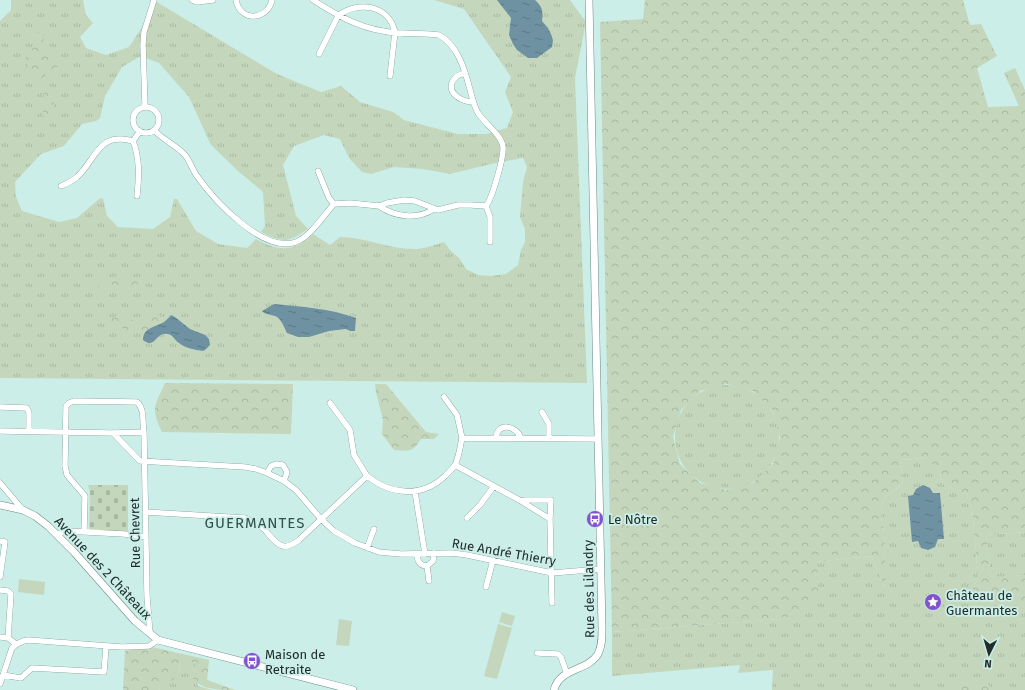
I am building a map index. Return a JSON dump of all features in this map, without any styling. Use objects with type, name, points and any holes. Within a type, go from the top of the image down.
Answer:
[{"type":"main road","name":"Rue des Lilandry","points":[[554,690],[556,682],[562,676],[593,660],[600,648],[602,629],[588,0]]},
{"type":"main road","name":"Avenue des 2 Châteaux","points":[[0,505],[24,510],[43,522],[57,534],[134,621],[158,640],[353,690]]},
{"type":"main road","name":"Avenue des 2 Châteaux","points":[[0,510],[17,513],[43,522]]},
{"type":"street","points":[[145,106],[142,45],[144,32],[154,0]]},
{"type":"street","points":[[192,0],[197,2],[213,0]]},
{"type":"street","points":[[236,0],[237,6],[241,11],[247,15],[254,16],[265,12],[271,5],[272,0]]},
{"type":"street","points":[[313,0],[338,16],[354,23],[384,32],[439,35],[453,45],[470,88],[472,102],[478,113],[500,139],[503,147],[501,162],[491,200],[486,206]]},
{"type":"street","points":[[319,54],[338,16],[348,7],[367,4],[374,6],[381,9],[390,17],[394,25],[395,32],[390,76]]},
{"type":"street","points":[[464,72],[456,77],[452,85],[453,92],[460,100],[472,102]]},
{"type":"street","points":[[145,106],[156,110],[159,115],[159,121],[158,126],[154,130],[149,132],[140,131],[134,124],[134,115],[140,108],[145,106]]},
{"type":"street","points":[[154,130],[185,155],[196,175],[230,214],[256,234],[269,241],[279,244],[291,244],[305,238],[334,204],[350,203],[379,206],[393,213],[404,216],[416,216],[428,213],[434,209]]},
{"type":"street","points":[[133,141],[140,131]]},
{"type":"street","points":[[61,186],[78,176],[94,153],[102,146],[116,139],[133,141]]},
{"type":"street","points":[[133,141],[137,152],[138,162],[137,196]]},
{"type":"street","points":[[318,171],[329,198],[334,204]]},
{"type":"street","points":[[379,206],[404,200],[415,201],[438,210],[458,205],[486,206]]},
{"type":"street","points":[[486,206],[490,217],[490,242]]},
{"type":"street","points":[[330,404],[350,430],[354,455],[367,476],[388,489],[415,492],[439,482],[455,465],[460,452],[462,438],[457,415],[444,397]]},
{"type":"street","name":"Rue Chevret","points":[[65,432],[66,406],[74,401],[137,402],[141,406],[144,432],[147,596],[150,633]]},
{"type":"street","points":[[0,407],[27,408],[29,413],[29,431]]},
{"type":"street","points":[[542,412],[549,424],[550,438]]},
{"type":"street","points":[[496,438],[498,431],[501,428],[506,427],[514,428],[521,438]]},
{"type":"street","points":[[0,431],[113,433],[144,432]]},
{"type":"street","points":[[65,432],[65,466],[67,475],[84,496],[84,532]]},
{"type":"street","points":[[113,433],[140,461],[145,462]]},
{"type":"street","points":[[462,438],[598,439]]},
{"type":"street","name":"Rue André Thierry","points":[[145,462],[245,467],[267,473],[284,481],[296,490],[321,519],[342,537],[367,548],[389,554],[452,553],[552,573],[601,569]]},
{"type":"street","points":[[267,473],[271,466],[276,464],[283,465],[287,472],[284,481]]},
{"type":"street","points":[[455,465],[521,501],[550,519]]},
{"type":"street","points":[[145,512],[245,518],[258,524],[278,544],[287,547],[296,543],[367,476]]},
{"type":"street","points":[[0,483],[24,510]]},
{"type":"street","points":[[467,518],[484,500],[494,486]]},
{"type":"street","points":[[415,492],[425,554]]},
{"type":"street","points":[[521,501],[551,500],[552,603]]},
{"type":"street","points":[[367,548],[374,529]]},
{"type":"street","points":[[57,534],[66,531],[124,534],[146,537]]},
{"type":"street","points":[[0,540],[5,542],[0,577]]},
{"type":"street","points":[[427,566],[433,561],[434,553]]},
{"type":"street","points":[[417,554],[420,564],[427,566]]},
{"type":"street","points":[[486,587],[493,560]]},
{"type":"street","points":[[427,566],[429,581]]},
{"type":"street","points":[[0,590],[11,594],[8,638]]},
{"type":"street","points":[[0,637],[8,638],[16,644]]},
{"type":"street","points":[[0,684],[12,648],[16,644],[28,640],[122,647],[149,646],[158,640]]},
{"type":"street","points":[[3,675],[21,678],[32,668],[104,672],[106,647]]},
{"type":"street","points":[[537,653],[558,654],[561,657],[567,674]]},
{"type":"green space","points":[[11,0],[83,0],[86,15],[93,23],[80,37],[86,48],[106,55],[129,47],[148,18],[155,1],[277,74],[321,92],[341,86],[360,102],[393,112],[404,120],[458,134],[486,134],[507,128],[513,112],[505,92],[511,77],[464,9],[434,0],[570,0],[586,22],[575,78],[587,383],[0,378],[0,21],[11,10]],"holes":[[[141,56],[159,63],[189,97],[211,145],[263,192],[265,226],[261,232],[280,240],[285,240],[295,237],[308,229],[296,216],[283,165],[294,146],[324,135],[340,139],[349,158],[362,172],[371,174],[394,167],[423,169],[450,174],[523,158],[527,167],[523,182],[520,217],[525,229],[525,242],[521,250],[518,265],[506,274],[491,276],[478,275],[466,269],[459,258],[444,242],[420,249],[407,249],[359,239],[340,237],[330,245],[313,234],[299,244],[286,248],[271,246],[256,239],[247,248],[218,244],[196,231],[177,199],[174,199],[170,217],[153,229],[118,227],[107,216],[103,198],[99,199],[77,218],[59,222],[22,211],[16,197],[15,182],[41,154],[64,146],[82,124],[96,121],[100,118],[105,96],[122,67]]]},
{"type":"green space","points":[[645,0],[963,0],[970,25],[981,24],[997,56],[977,68],[988,107],[1019,106],[1004,73],[1015,68],[1025,90],[1025,532],[986,535],[991,577],[1025,575],[1025,606],[988,609],[975,605],[972,598],[973,589],[978,578],[972,509],[966,494],[943,484],[939,470],[926,458],[900,460],[903,483],[883,499],[881,516],[884,533],[886,590],[871,556],[817,562],[819,600],[780,619],[612,632],[600,22],[643,19]],"holes":[[[727,384],[753,391],[773,411],[780,438],[773,464],[753,483],[726,490],[700,483],[680,464],[673,437],[681,410],[700,391]]]},
{"type":"green space","points":[[40,30],[44,34],[46,48],[51,51],[51,57],[58,63],[57,68],[46,71],[46,82],[54,104],[52,116],[48,117],[43,116],[44,85],[28,67],[26,59],[26,54],[32,51],[35,38],[38,38],[36,34]]},
{"type":"green space","points":[[101,276],[110,278],[118,276],[130,277],[137,281],[138,285],[135,288],[117,287],[110,290],[98,286],[98,281]]},
{"type":"green space","points":[[155,313],[160,316],[162,322],[150,328],[144,334],[117,327],[111,322],[110,319],[116,316],[145,323]]},
{"type":"green space","points":[[165,383],[293,384],[291,434],[162,432],[156,417],[155,407]]},
{"type":"green space","points":[[375,384],[386,384],[426,432],[439,434],[434,439],[421,439],[413,449],[404,451],[394,450],[382,434],[383,420]]},
{"type":"green space","points":[[727,385],[747,389],[764,400],[775,417],[779,437],[775,457],[764,474],[747,485],[727,489],[707,485],[690,474],[679,457],[675,437],[679,417],[690,400],[707,389]]},
{"type":"green space","points":[[927,458],[939,470],[943,484],[966,494],[972,509],[978,578],[973,589],[972,598],[975,605],[988,609],[1025,606],[1025,690],[990,690],[988,685],[967,684],[961,682],[954,690],[772,690],[773,670],[738,673],[740,665],[612,676],[612,632],[780,619],[796,611],[817,579],[817,562],[871,556],[885,588],[884,533],[881,516],[883,499],[903,483],[900,460]]},
{"type":"green space","points":[[88,485],[128,485],[128,531],[109,532],[90,530],[90,492]]},
{"type":"green space","points":[[1025,532],[1025,575],[991,578],[986,535]]},
{"type":"green space","points":[[19,579],[45,582],[44,595],[18,592]]},
{"type":"green space","points":[[502,612],[515,616],[512,626],[499,622]]},
{"type":"green space","points":[[339,619],[352,621],[349,646],[336,645]]},
{"type":"green space","points":[[498,624],[512,628],[497,679],[484,676]]},
{"type":"green space","points":[[152,647],[209,660],[207,680],[235,690],[207,688],[202,686],[193,680],[195,665],[192,662],[180,662],[179,673],[172,681],[159,690],[123,690],[125,651]]},
{"type":"green space","points":[[180,662],[192,662],[196,665],[194,672],[198,686],[212,690],[159,690],[179,673]]},
{"type":"green space","points":[[973,681],[988,685],[990,690],[954,690],[957,682],[967,684]]},
{"type":"water","points":[[497,0],[535,0],[540,5],[542,10],[542,21],[551,34],[553,40],[552,47],[537,58],[528,58],[517,50],[509,35],[511,18]]},
{"type":"water","points":[[274,304],[326,310],[356,318],[355,331],[346,329],[329,331],[309,337],[298,337],[287,333],[277,317],[266,314],[262,311]]},
{"type":"water","points":[[171,315],[190,329],[205,335],[209,339],[210,345],[203,351],[193,349],[181,345],[171,335],[167,334],[163,334],[151,343],[147,343],[143,340],[147,330],[164,322]]},
{"type":"water","points":[[923,485],[930,488],[933,493],[940,493],[944,539],[938,539],[935,547],[928,550],[921,548],[918,541],[912,542],[908,496],[913,495],[916,489]]},
{"type":"place","name":"Le Nôtre","points":[[595,519]]},
{"type":"place","name":"Château de Guermantes","points":[[933,602]]},
{"type":"place","name":"Maison de Retraite","points":[[252,661]]},
{"type":"district","name":"GUERMANTES","points":[[255,523]]}]
